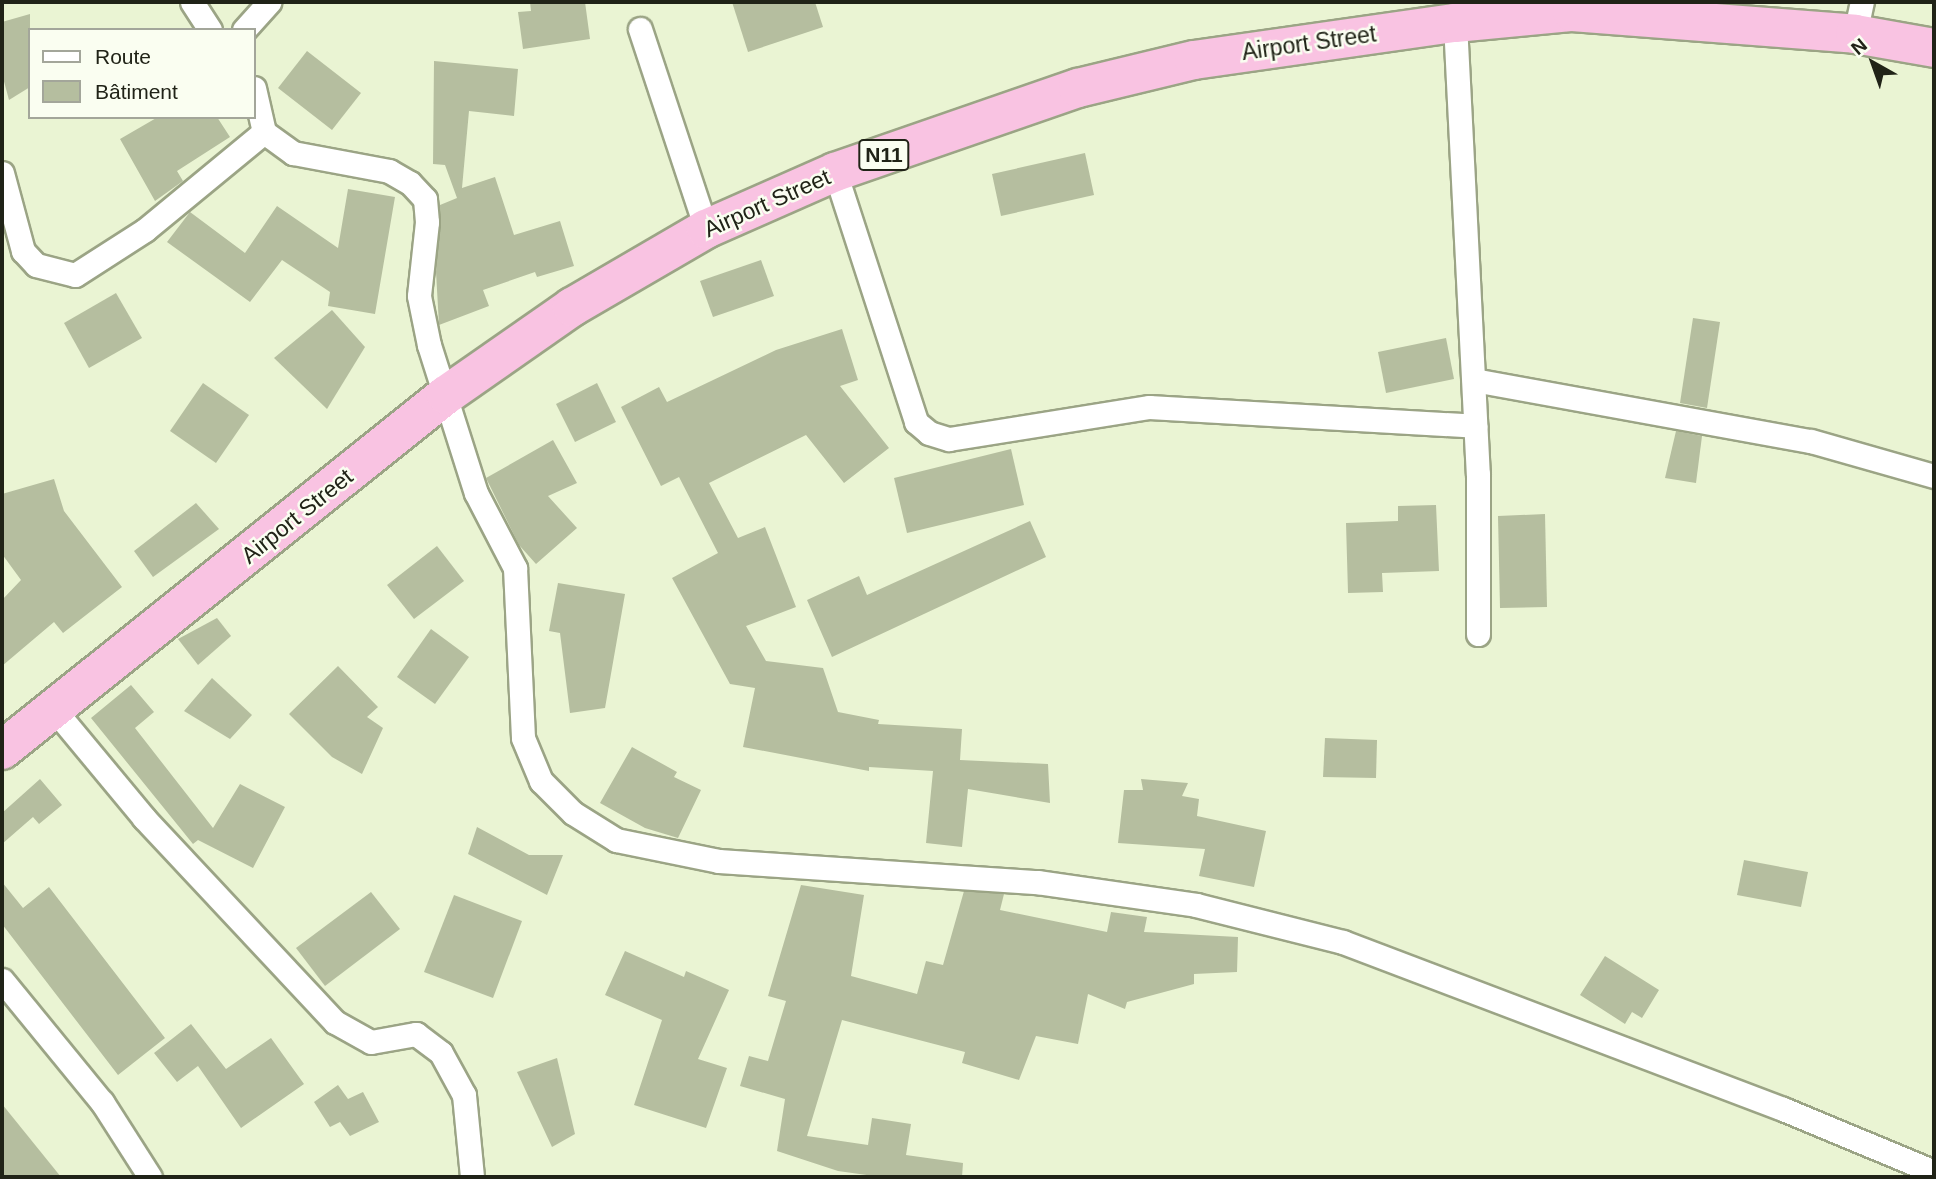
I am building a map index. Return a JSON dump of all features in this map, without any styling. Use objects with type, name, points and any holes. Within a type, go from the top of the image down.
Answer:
[{"type":"highway","name":"Airport Street","points":[[2,750],[52,707],[446,395],[572,307],[706,229],[835,172],[1078,88],[1194,60],[1572,7],[1858,18],[1934,48]]},
{"type":"street","points":[[192,2],[209,28]]},
{"type":"street","points":[[246,28],[269,2]]},
{"type":"street","points":[[1455,23],[1474,380],[1478,634]]},
{"type":"street","points":[[640,29],[706,229]]},
{"type":"street","points":[[256,96],[264,132],[293,153],[389,171],[425,199],[427,222],[419,296],[429,345],[475,493],[515,568],[523,738],[541,781],[573,813],[616,840],[719,861],[1037,882],[1196,905],[1343,942],[1783,1109],[1934,1175]]},
{"type":"street","points":[[2,173],[23,250],[36,265],[75,275],[145,230],[264,132]]},
{"type":"street","points":[[835,172],[916,422],[929,433],[949,439],[1149,407],[1475,426]]},
{"type":"street","points":[[1474,380],[1811,441],[1934,476]]},
{"type":"street","points":[[52,707],[144,818],[335,1022],[371,1042],[416,1034],[442,1052],[464,1095],[471,1177]]},
{"type":"street","points":[[2,980],[102,1102],[150,1177]]},
{"type":"building","points":[[530,2],[585,2],[590,39],[523,49],[518,12],[531,11]]},
{"type":"building","points":[[732,2],[815,2],[823,27],[748,52]]},
{"type":"building","points":[[30,14],[28,88],[9,100],[2,74],[2,22]]},
{"type":"building","points":[[307,51],[361,93],[332,130],[278,88]]},
{"type":"building","points":[[434,61],[518,69],[514,116],[469,111],[462,188],[495,177],[514,235],[560,221],[574,266],[537,277],[535,272],[483,290],[489,306],[439,325],[436,272],[440,205],[457,198],[445,165],[433,164]]},
{"type":"building","points":[[155,119],[218,119],[230,137],[177,171],[183,181],[155,201],[120,139]]},
{"type":"building","points":[[1085,153],[1094,195],[1001,216],[992,174]]},
{"type":"building","points":[[348,189],[395,197],[375,314],[328,306],[330,292],[282,260],[250,302],[167,242],[190,212],[245,253],[277,206],[338,248]]},
{"type":"building","points":[[761,260],[774,296],[713,317],[700,281]]},
{"type":"building","points":[[116,293],[142,338],[89,368],[64,323]]},
{"type":"building","points":[[332,310],[365,347],[327,409],[274,358]]},
{"type":"building","points":[[1693,318],[1720,322],[1707,408],[1680,403]]},
{"type":"building","points":[[842,329],[858,380],[840,386],[889,448],[844,483],[806,435],[709,483],[738,538],[765,527],[796,607],[746,626],[766,661],[823,668],[838,712],[879,720],[878,724],[962,729],[960,760],[1048,764],[1050,803],[968,789],[962,847],[926,843],[933,771],[869,767],[869,771],[743,747],[755,688],[730,684],[672,578],[718,553],[679,477],[661,486],[621,407],[659,387],[667,402],[776,350]]},
{"type":"building","points":[[1446,338],[1454,379],[1386,393],[1378,352]]},
{"type":"building","points":[[203,383],[249,415],[216,463],[170,431]]},
{"type":"building","points":[[597,383],[616,422],[575,442],[556,404]]},
{"type":"building","points":[[1676,431],[1702,436],[1696,483],[1665,478]]},
{"type":"building","points":[[553,440],[577,483],[548,496],[577,528],[536,564],[519,545],[486,478]]},
{"type":"building","points":[[1011,449],[1024,505],[907,533],[894,478]]},
{"type":"building","points":[[54,479],[64,511],[122,587],[63,633],[54,622],[2,666],[2,600],[21,580],[2,554],[2,494]]},
{"type":"building","points":[[196,503],[219,529],[153,577],[134,551]]},
{"type":"building","points":[[1436,505],[1439,571],[1382,573],[1383,592],[1348,593],[1346,523],[1398,521],[1398,506]]},
{"type":"building","points":[[1545,514],[1547,607],[1500,608],[1498,516]]},
{"type":"building","points":[[1030,521],[1046,557],[832,657],[807,600],[859,576],[867,595]]},
{"type":"building","points":[[437,546],[464,581],[414,619],[387,585]]},
{"type":"building","points":[[558,583],[625,594],[605,708],[570,713],[560,633],[549,631]]},
{"type":"building","points":[[217,618],[231,636],[198,665],[178,639]]},
{"type":"building","points":[[431,629],[469,657],[435,704],[397,677]]},
{"type":"building","points":[[338,666],[378,707],[367,717],[383,728],[362,774],[332,757],[289,714]]},
{"type":"building","points":[[212,678],[252,715],[230,739],[184,711]]},
{"type":"building","points":[[131,685],[154,712],[135,728],[213,828],[240,784],[285,807],[253,868],[198,840],[193,844],[91,718]]},
{"type":"building","points":[[1325,738],[1377,740],[1376,778],[1323,777]]},
{"type":"building","points":[[632,747],[677,772],[674,777],[701,790],[678,838],[645,828],[600,803]]},
{"type":"building","points":[[40,779],[62,805],[39,824],[33,817],[2,844],[2,813]]},
{"type":"building","points":[[1141,779],[1188,783],[1182,796],[1199,799],[1197,816],[1266,831],[1254,887],[1199,876],[1205,849],[1118,843],[1124,790],[1143,790]]},
{"type":"building","points":[[477,827],[529,855],[563,855],[547,895],[468,854]]},
{"type":"building","points":[[1744,860],[1808,872],[1801,907],[1737,895]]},
{"type":"building","points":[[2,882],[23,908],[49,887],[165,1038],[118,1075],[2,924]]},
{"type":"building","points":[[801,885],[864,895],[851,976],[917,994],[926,961],[943,965],[964,891],[1004,894],[1000,910],[1107,932],[1111,912],[1147,917],[1144,932],[1238,937],[1237,972],[1194,974],[1194,984],[1127,1002],[1125,1009],[1088,994],[1078,1044],[1036,1036],[1019,1080],[962,1063],[965,1052],[842,1020],[807,1136],[868,1145],[872,1118],[911,1124],[906,1155],[963,1163],[962,1177],[881,1177],[838,1171],[777,1151],[785,1099],[740,1086],[749,1056],[768,1061],[786,1001],[768,996]]},
{"type":"building","points":[[371,892],[400,929],[325,986],[296,948]]},
{"type":"building","points":[[454,895],[522,921],[493,998],[424,972]]},
{"type":"building","points":[[625,951],[684,977],[686,971],[729,990],[698,1059],[727,1068],[706,1128],[634,1105],[662,1020],[605,995]]},
{"type":"building","points":[[1605,956],[1659,990],[1642,1018],[1632,1012],[1625,1024],[1580,995]]},
{"type":"building","points":[[191,1024],[226,1069],[271,1038],[304,1084],[241,1128],[198,1066],[177,1082],[154,1053]]},
{"type":"building","points":[[557,1058],[575,1134],[552,1147],[517,1072]]},
{"type":"building","points":[[338,1085],[348,1099],[363,1092],[379,1122],[350,1136],[340,1122],[330,1127],[314,1102]]},
{"type":"building","points":[[2,1104],[61,1177],[2,1177]]}]
